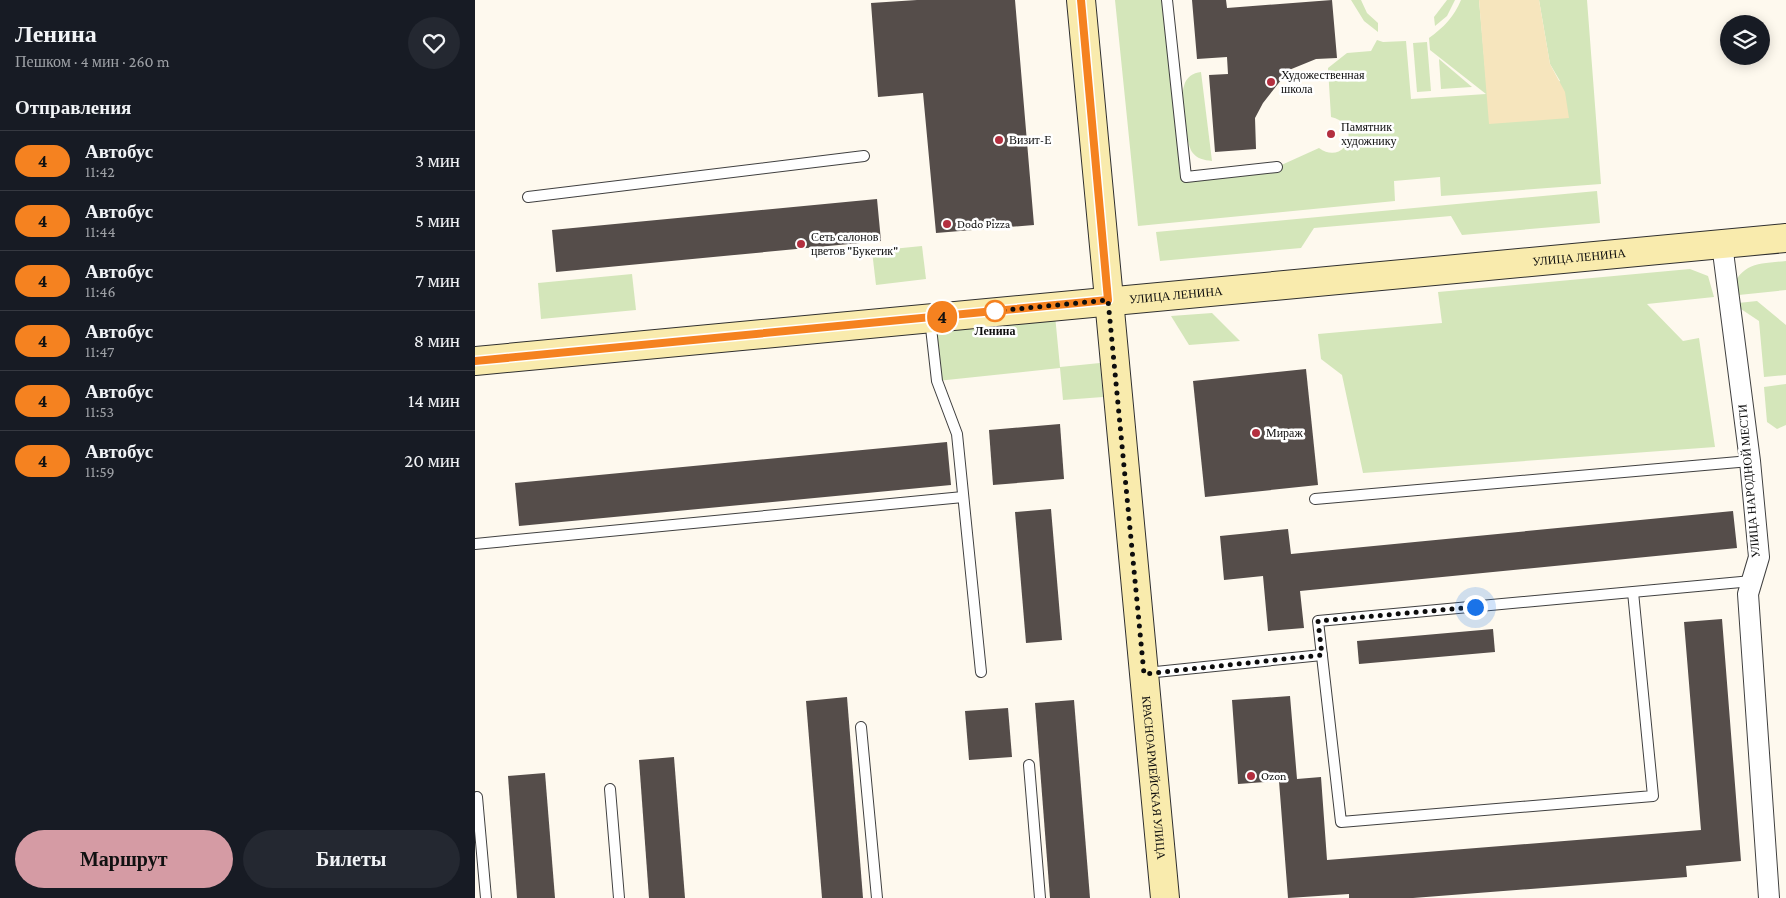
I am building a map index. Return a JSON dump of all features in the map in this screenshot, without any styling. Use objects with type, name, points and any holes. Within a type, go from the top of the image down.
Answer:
[{"type":"street","name":"КРАСНОАРМЕЙСКАЯ УЛИЦА","points":[[1081,0],[1165,898]]},
{"type":"street","name":"УЛИЦА ЛЕНИНА","points":[[475,360],[1786,238]]},
{"type":"street","name":"УЛИЦА НАРОДНОЙ МЕСТИ","points":[[1722,244],[1750,461],[1759,557],[1749,594],[1769,898]]},
{"type":"lane","points":[[1167,0],[1186,177],[1277,167]]},
{"type":"lane","points":[[529,197],[864,156]]},
{"type":"lane","points":[[930,318],[937,381],[957,434],[981,672]]},
{"type":"lane","points":[[1315,499],[1750,461]]},
{"type":"lane","points":[[475,544],[963,497]]},
{"type":"lane","points":[[1633,592],[1653,796],[1341,822],[1318,621],[1752,581]]},
{"type":"lane","points":[[1144,674],[1322,655]]},
{"type":"lane","points":[[861,727],[877,898]]},
{"type":"lane","points":[[1029,765],[1040,898]]},
{"type":"lane","points":[[610,789],[619,898]]},
{"type":"lane","points":[[477,797],[486,898]]},
{"type":"green space","points":[[1115,0],[1167,0],[1186,177],[1277,167],[1319,148],[1328,152],[1336,152],[1343,148],[1349,135],[1347,127],[1341,121],[1331,117],[1328,68],[1347,53],[1371,51],[1377,40],[1383,42],[1406,41],[1411,99],[1486,94],[1430,50],[1429,38],[1448,21],[1461,0],[1479,0],[1490,123],[1560,81],[1550,64],[1539,0],[1587,0],[1601,184],[1441,196],[1440,177],[1394,181],[1395,201],[1138,226]]},
{"type":"green space","points":[[1351,0],[1361,0],[1367,13],[1378,23],[1378,32],[1364,21]]},
{"type":"green space","points":[[1447,0],[1455,0],[1447,16],[1435,26],[1434,17]]},
{"type":"green space","points":[[1427,42],[1431,91],[1417,92],[1413,43]]},
{"type":"green space","points":[[1439,59],[1472,87],[1441,89]]},
{"type":"green space","points":[[1201,72],[1212,161],[1198,158],[1192,152],[1184,119],[1183,91],[1186,80],[1195,73]]},
{"type":"green space","points":[[1597,191],[1600,223],[1462,235],[1451,216],[1314,228],[1301,248],[1160,261],[1156,232]]},
{"type":"green space","points":[[922,246],[926,279],[876,285],[872,251]]},
{"type":"green space","points":[[1786,261],[1786,290],[1729,296],[1738,277],[1750,267]]},
{"type":"green space","points":[[1690,269],[1708,276],[1714,297],[1647,304],[1683,341],[1699,338],[1715,447],[1363,473],[1342,375],[1321,359],[1318,334],[1442,323],[1438,292]]},
{"type":"green space","points":[[632,274],[636,310],[541,319],[538,283]]},
{"type":"green space","points":[[1757,301],[1786,325],[1786,375],[1764,377],[1759,321],[1741,309],[1738,303]]},
{"type":"green space","points":[[1054,305],[1060,367],[1100,363],[1103,397],[1063,400],[1060,368],[937,381],[930,318]]},
{"type":"green space","points":[[1212,313],[1240,341],[1189,345],[1171,316]]},
{"type":"green space","points":[[1786,384],[1786,425],[1777,429],[1767,422],[1764,387]]},
{"type":"sand","points":[[1479,0],[1539,0],[1550,64],[1565,92],[1569,118],[1489,124]]},
{"type":"building","name":"Визит-Е","points":[[917,0],[1015,0],[1034,225],[936,233],[923,93],[878,97],[871,3]]},
{"type":"building","points":[[1192,0],[1226,0],[1227,8],[1332,0],[1337,58],[1316,59],[1289,70],[1263,103],[1255,118],[1256,149],[1215,152],[1209,75],[1228,74],[1227,57],[1197,59]]},
{"type":"building","points":[[877,199],[881,241],[556,272],[552,230]]},
{"type":"building","name":"Мираж","points":[[1306,369],[1318,485],[1205,497],[1193,381]]},
{"type":"building","points":[[1060,424],[1064,479],[993,485],[989,430]]},
{"type":"building","points":[[947,442],[951,485],[519,526],[515,483]]},
{"type":"building","points":[[1051,509],[1062,640],[1026,643],[1015,512]]},
{"type":"building","points":[[1733,511],[1737,548],[1300,591],[1304,628],[1268,631],[1263,576],[1224,580],[1220,536],[1288,529],[1291,554]]},
{"type":"building","points":[[1722,619],[1741,861],[1686,866],[1687,877],[1413,898],[1349,898],[1349,894],[1288,898],[1279,781],[1238,784],[1232,700],[1290,696],[1297,779],[1321,777],[1327,860],[1701,830],[1684,622]]},
{"type":"building","points":[[1493,629],[1495,652],[1359,664],[1357,641]]},
{"type":"building","points":[[847,697],[863,898],[822,898],[806,701]]},
{"type":"building","points":[[1074,700],[1090,898],[1050,898],[1035,703]]},
{"type":"building","points":[[1008,708],[1012,757],[969,760],[965,711]]},
{"type":"building","points":[[674,757],[685,898],[649,898],[639,760]]},
{"type":"building","points":[[545,773],[555,898],[517,898],[508,776]]},
{"type":"bus line","name":"4","points":[[475,361],[1108,300],[1081,0]]},
{"type":"place","name":"Художественная школа","points":[[1271,82]]},
{"type":"place","name":"Памятник художнику","points":[[1331,134]]},
{"type":"place","name":"Визит-Е","points":[[999,140]]},
{"type":"place","name":"Dodo Pizza","points":[[947,224]]},
{"type":"place","name":"Сеть салонов цветов \"Букетик\"","points":[[801,244]]},
{"type":"place","name":"Ленина","points":[[995,311]]},
{"type":"place","name":"Мираж","points":[[1256,433]]},
{"type":"place","name":"Ozon","points":[[1251,776]]},
{"type":"route","points":[[995,311],[1108,300],[1144,674],[1322,655],[1318,621],[1475,607]]}]
